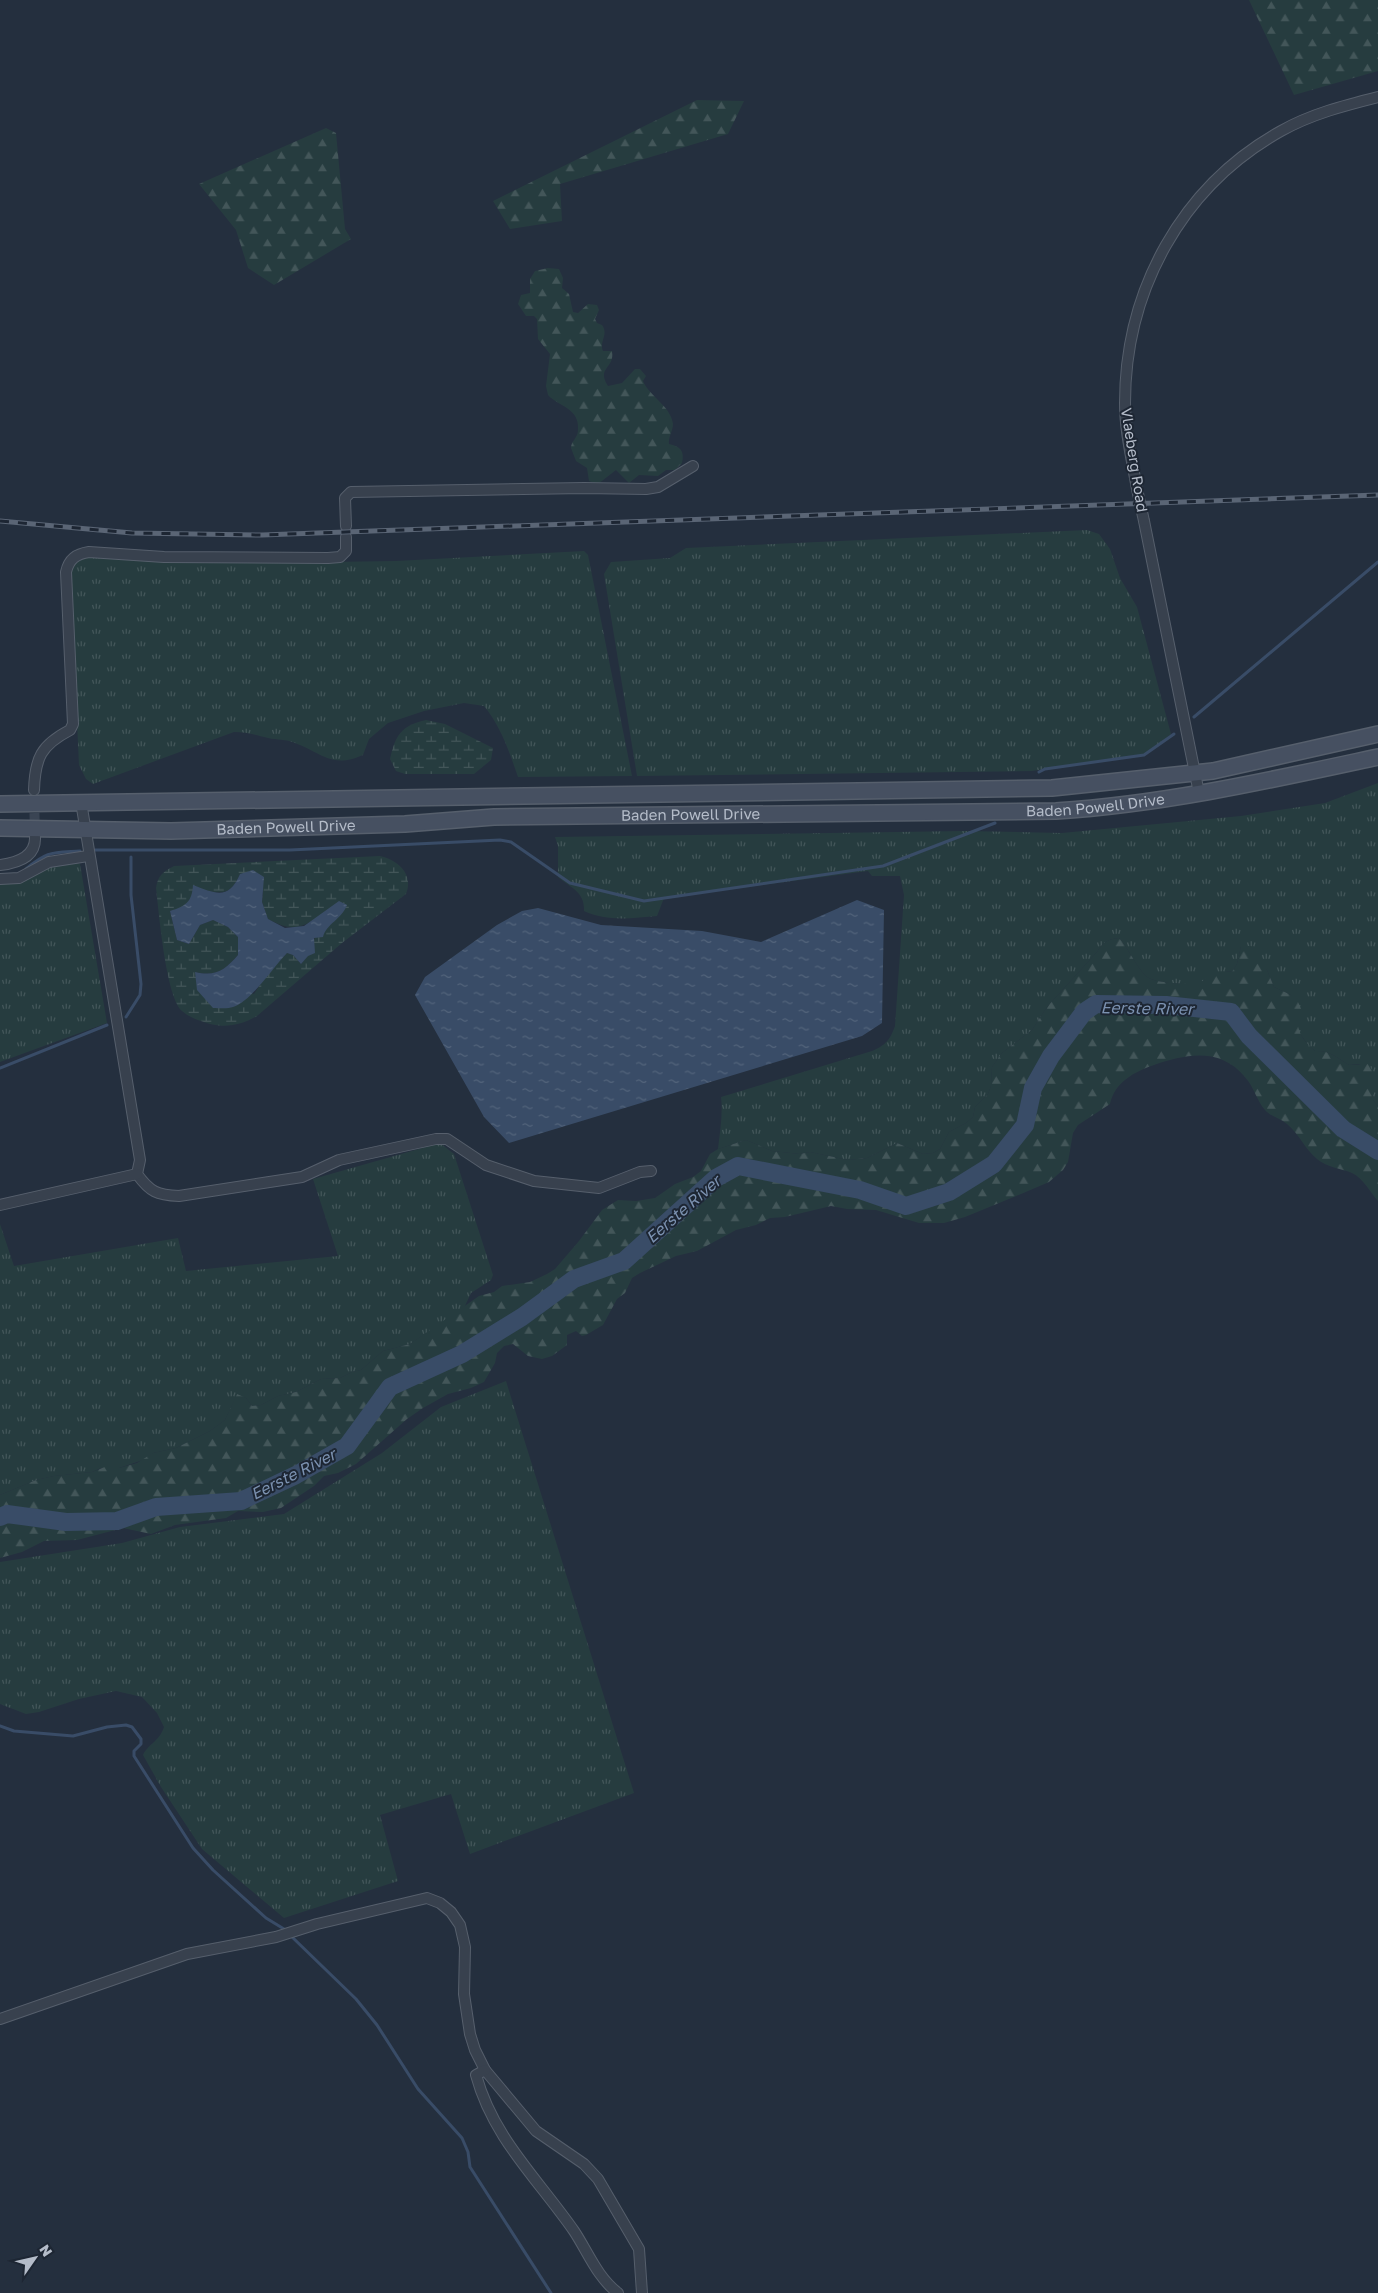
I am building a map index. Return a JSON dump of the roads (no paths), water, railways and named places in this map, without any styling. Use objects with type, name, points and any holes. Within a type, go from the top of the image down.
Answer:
[{"type":"main road","name":"Baden Powell Drive","points":[[0,804],[1033,789],[1119,783],[1194,774],[1378,734]]},
{"type":"main road","name":"Baden Powell Drive","points":[[0,828],[171,831],[404,824],[494,817],[1056,811],[1102,808],[1198,793],[1378,757]]},
{"type":"street","name":"Vlaeberg Road","points":[[1198,793],[1127,432],[1126,371],[1137,310],[1161,251],[1192,205],[1230,166],[1282,130],[1317,115],[1378,97]]},
{"type":"street","points":[[346,526],[345,498],[351,492],[584,488],[646,489],[658,487],[692,466]]},
{"type":"street","points":[[34,790],[36,764],[45,747],[56,737],[70,730],[73,724],[66,572],[69,562],[79,553],[89,552],[164,558],[328,558],[340,557],[346,551],[346,537]]},
{"type":"street","points":[[81,802],[88,856],[140,1160],[137,1174],[145,1185],[159,1195],[179,1196],[302,1177],[339,1160],[436,1139],[447,1139],[486,1165],[541,1182],[600,1188],[640,1172],[651,1171]]},
{"type":"street","points":[[0,865],[13,864],[29,855],[36,846],[36,837]]},
{"type":"street","points":[[0,879],[19,878],[49,862],[88,856]]},
{"type":"street","points":[[0,1205],[137,1174]]},
{"type":"street","points":[[0,2019],[187,1954],[276,1937],[317,1924],[427,1898],[440,1903],[451,1912],[460,1925],[465,1947],[464,1994],[470,2034],[485,2070],[511,2104],[536,2131],[584,2164],[598,2179],[639,2249],[642,2293]]},
{"type":"street","points":[[485,2070],[476,2075],[486,2107],[522,2164],[574,2231],[601,2276],[618,2293]]},
{"type":"water","points":[[253,870],[264,877],[262,902],[268,919],[285,928],[304,926],[339,901],[347,905],[342,914],[327,928],[323,937],[314,938],[315,953],[308,956],[301,964],[293,955],[287,953],[240,1004],[229,1008],[213,1008],[197,990],[195,972],[214,973],[229,965],[238,955],[238,937],[228,927],[213,920],[200,925],[189,944],[177,940],[170,911],[184,905],[190,899],[193,885],[208,891],[221,893],[231,888],[240,874]]},
{"type":"water","points":[[857,900],[884,910],[882,1023],[862,1036],[509,1143],[484,1117],[415,995],[425,977],[497,925],[522,911],[538,908],[601,925],[702,931],[761,942]]},
{"type":"waterway","points":[[1194,717],[1378,562]]},
{"type":"waterway","points":[[1039,772],[1045,769],[1144,755],[1174,734]]},
{"type":"waterway","points":[[95,850],[290,850],[500,840],[511,842],[570,883],[644,901],[883,866],[995,823]]},
{"type":"waterway","points":[[26,869],[50,854],[80,851]]},
{"type":"waterway","points":[[126,1017],[140,995],[141,984],[131,895],[131,857]]},
{"type":"waterway","name":"Eerste River","points":[[0,1517],[7,1514],[66,1522],[117,1521],[156,1507],[241,1501],[296,1475],[347,1446],[390,1387],[462,1354],[522,1317],[574,1279],[624,1261],[716,1178],[738,1166],[860,1190],[906,1206],[949,1192],[994,1164],[1025,1125],[1033,1088],[1051,1056],[1084,1012],[1096,1004],[1166,1005],[1231,1012],[1249,1036],[1343,1129],[1378,1151]]},
{"type":"waterway","points":[[0,1068],[107,1025]]},
{"type":"waterway","points":[[0,1726],[14,1731],[73,1736],[107,1727],[126,1725],[132,1727],[141,1739],[141,1744],[134,1751],[134,1756],[193,1848],[213,1870],[266,1918],[284,1929]]},
{"type":"waterway","points":[[291,1936],[356,1999],[377,2025],[418,2089],[462,2138],[468,2152],[470,2167],[551,2293]]},
{"type":"tunnel","points":[[34,798],[35,833]]},
{"type":"railway","points":[[0,521],[132,533],[262,535],[1378,495]]}]
